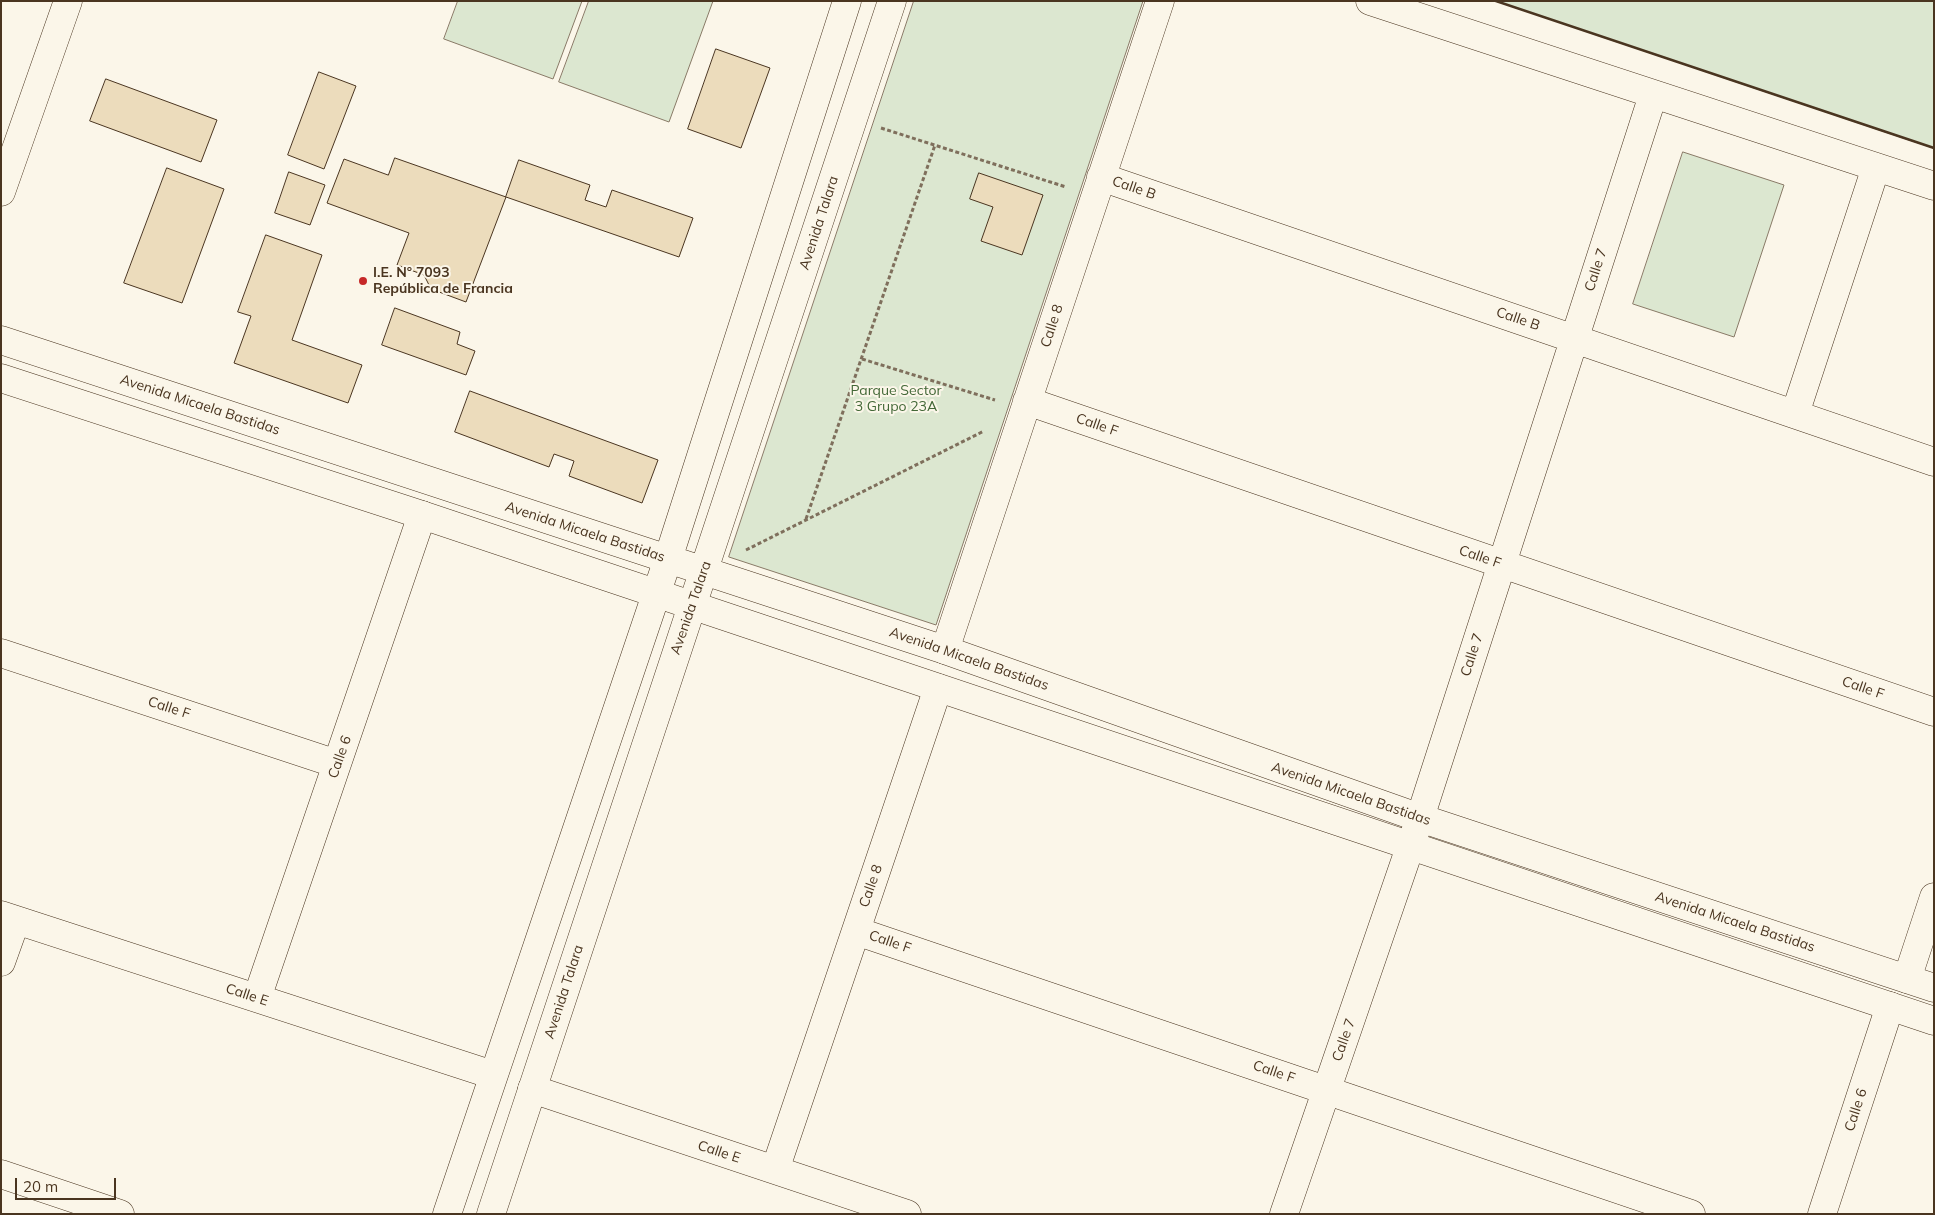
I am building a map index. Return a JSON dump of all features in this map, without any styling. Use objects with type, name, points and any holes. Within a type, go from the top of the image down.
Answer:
[{"type":"street","points":[[1,192],[14,123],[68,1]]},
{"type":"street","points":[[447,1214],[668,559],[847,1]]},
{"type":"street","name":"Avenida Talara","points":[[491,1214],[892,1]]},
{"type":"street","name":"Calle 8","points":[[945,650],[1160,1]]},
{"type":"street","points":[[1370,1],[1934,186]]},
{"type":"street","name":"Calle 7","points":[[1284,1214],[1420,818],[1653,95]]},
{"type":"street","points":[[1795,414],[1876,167]]},
{"type":"street","name":"Calle B","points":[[1098,187],[1574,339],[1934,462]]},
{"type":"street","name":"Avenida Micaela Bastidas","points":[[1,340],[945,650],[1420,818],[1934,988]]},
{"type":"street","name":"Avenida Micaela Bastidas","points":[[1,378],[422,515],[656,595],[1934,1021]]},
{"type":"street","name":"Calle F","points":[[1026,405],[1502,564],[1934,712]]},
{"type":"street","name":"Calle 6","points":[[257,998],[422,515]]},
{"type":"street","name":"Calle F","points":[[1,653],[337,764]]},
{"type":"street","name":"Calle 8","points":[[775,1170],[938,688]]},
{"type":"street","points":[[1907,980],[1934,897]]},
{"type":"street","points":[[1,962],[9,917]]},
{"type":"street","name":"Calle E","points":[[9,917],[493,1075]]},
{"type":"street","name":"Calle F","points":[[856,931],[1691,1214]]},
{"type":"street","name":"Calle 6","points":[[1822,1214],[1890,1006]]},
{"type":"street","name":"Calle E","points":[[532,1090],[907,1214]]},
{"type":"street","points":[[1,1174],[120,1214]]},
{"type":"path","points":[[853,119],[935,145],[1098,187]]},
{"type":"path","points":[[806,519],[935,145]]},
{"type":"path","points":[[862,360],[1026,405]]},
{"type":"path","points":[[737,555],[987,429]]},
{"type":"green space","points":[[458,1],[582,1],[553,79],[444,39]]},
{"type":"green space","points":[[589,1],[713,1],[669,122],[559,82]]},
{"type":"green space","name":"Parque Sector 3 Grupo 23A","points":[[914,1],[1143,1],[936,625],[729,557]]},
{"type":"green space","points":[[1496,1],[1934,1],[1934,148]]},
{"type":"green space","points":[[1683,152],[1784,185],[1734,337],[1633,304]]},
{"type":"building","points":[[716,49],[770,68],[741,148],[688,129]]},
{"type":"building","points":[[319,72],[356,86],[324,169],[288,155]]},
{"type":"building","points":[[106,79],[217,120],[201,162],[90,121]]},
{"type":"building","points":[[395,158],[506,197],[466,302],[431,289],[424,275],[397,265],[409,233],[327,203],[344,159],[388,175]]},
{"type":"building","points":[[519,160],[590,185],[585,200],[606,207],[612,190],[693,218],[679,257],[506,197]]},
{"type":"building","points":[[167,168],[224,189],[182,303],[124,283]]},
{"type":"building","points":[[289,172],[325,185],[310,225],[275,213]]},
{"type":"building","points":[[979,173],[1043,195],[1022,255],[981,241],[993,207],[970,199]]},
{"type":"building","points":[[266,235],[322,255],[292,340],[362,365],[348,403],[234,363],[251,316],[238,312]]},
{"type":"building","points":[[395,308],[460,332],[457,344],[475,351],[466,375],[382,345]]},
{"type":"building","points":[[470,391],[658,460],[642,503],[569,476],[574,461],[554,454],[549,467],[455,432]]},
{"type":"wall","points":[[1496,1],[1934,148]]},
{"type":"place","name":"I.E. N° 7093 República de Francia","points":[[363,281]]}]
